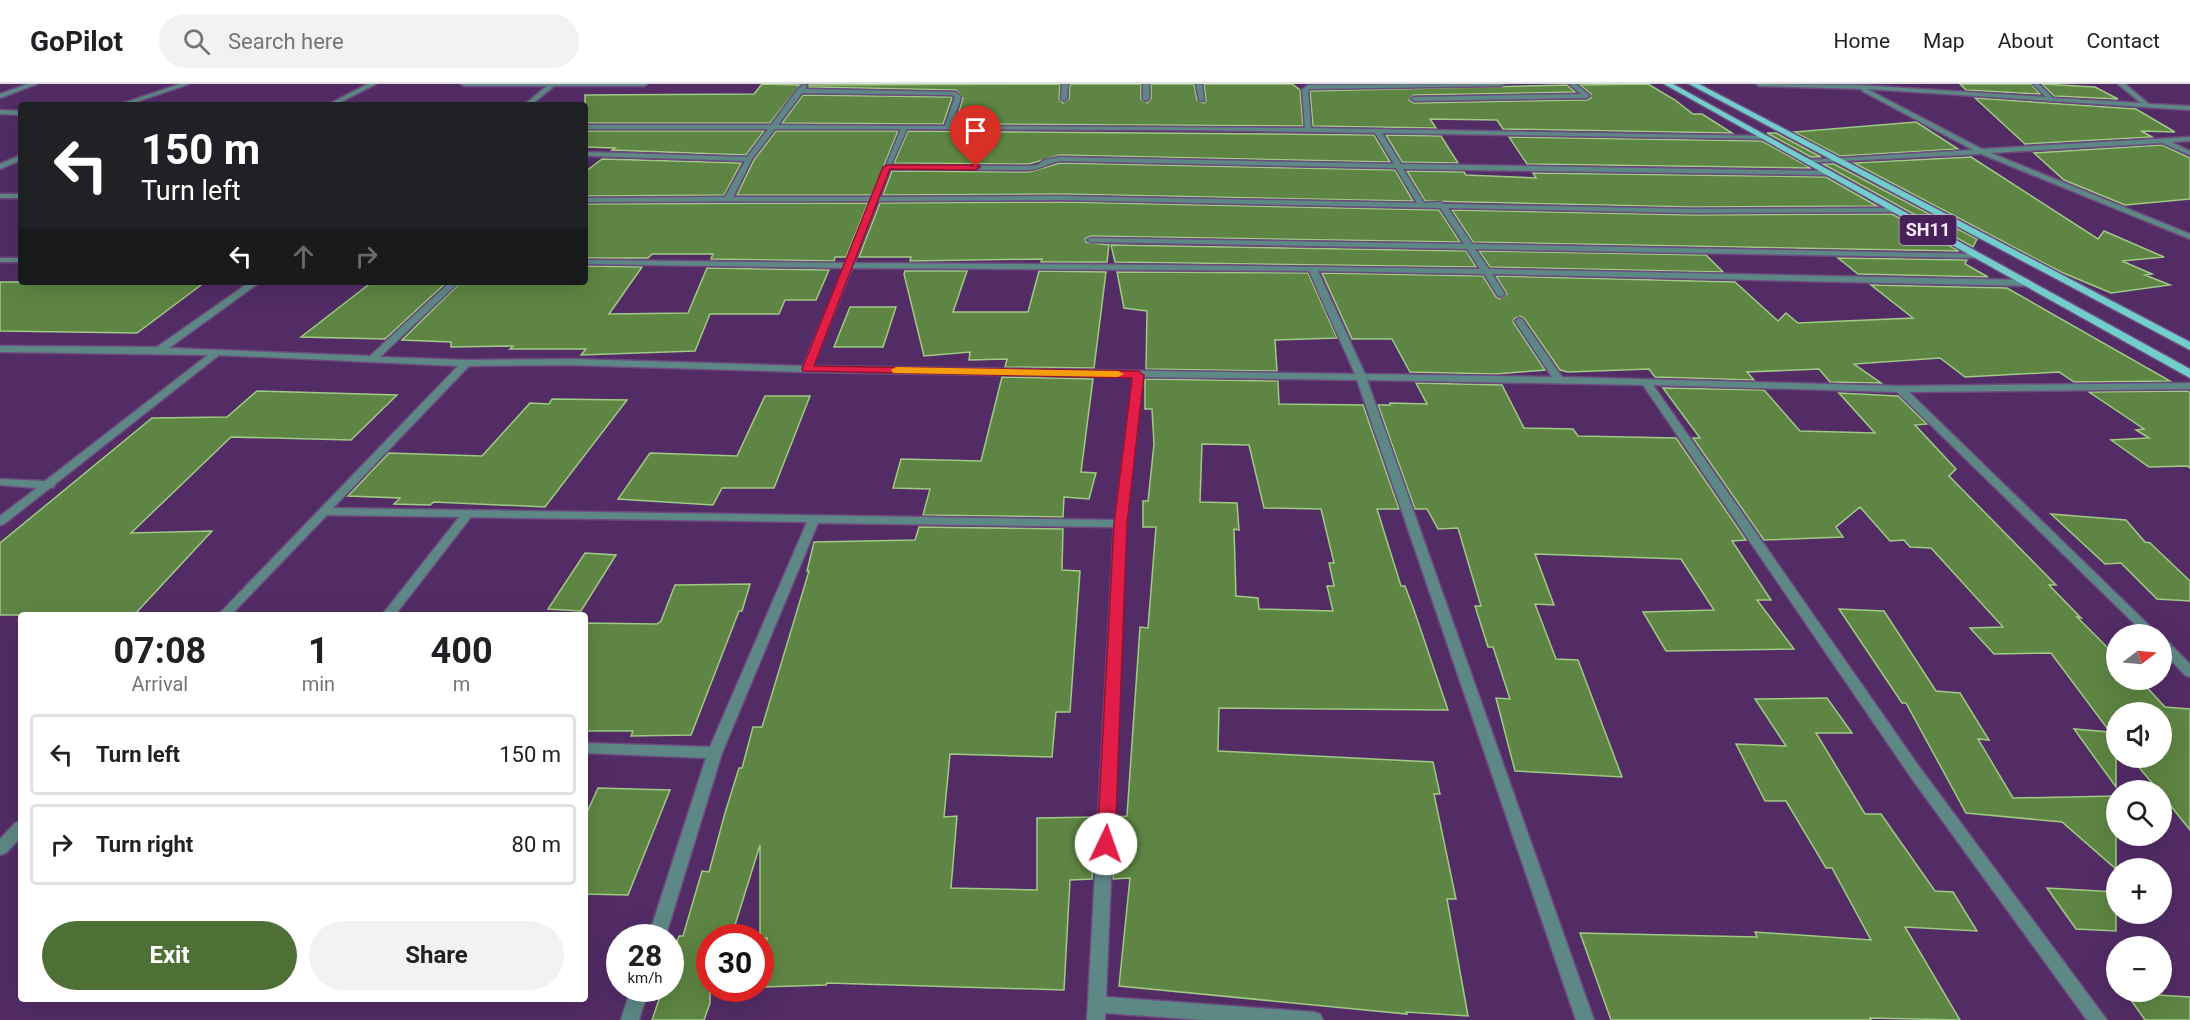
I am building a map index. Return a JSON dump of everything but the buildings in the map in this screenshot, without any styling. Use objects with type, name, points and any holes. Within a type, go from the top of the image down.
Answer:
[{"type":"main road","name":"SH11","points":[[1668,84],[2190,374]]},
{"type":"main road","name":"SH11","points":[[1693,84],[2190,347]]},
{"type":"street","points":[[0,96],[34,84]]},
{"type":"street","points":[[130,102],[186,84]]},
{"type":"street","points":[[336,102],[373,84]]},
{"type":"street","points":[[464,84],[644,84]]},
{"type":"street","points":[[531,102],[553,84]]},
{"type":"street","points":[[728,199],[749,159],[805,84]]},
{"type":"street","points":[[1064,99],[1065,84]]},
{"type":"street","points":[[1146,84],[1146,99]]},
{"type":"street","points":[[1199,84],[1202,100]]},
{"type":"street","points":[[1308,130],[1305,90],[1308,87],[1501,84]]},
{"type":"street","points":[[1414,99],[1587,96],[1572,84]]},
{"type":"street","points":[[1759,84],[1857,86],[2190,108]]},
{"type":"street","points":[[1913,84],[1918,91]]},
{"type":"street","points":[[2036,84],[2050,98]]},
{"type":"street","points":[[2121,84],[2147,105]]},
{"type":"street","points":[[1857,86],[1978,150],[2190,237]]},
{"type":"street","points":[[799,91],[954,93],[958,97],[948,127]]},
{"type":"street","points":[[0,112],[18,113]]},
{"type":"street","points":[[588,127],[1308,130],[1766,138]]},
{"type":"street","points":[[807,369],[905,127]]},
{"type":"street","points":[[1378,132],[1421,204]]},
{"type":"street","points":[[1806,162],[2190,139]]},
{"type":"street","points":[[2161,141],[2190,153]]},
{"type":"street","points":[[588,154],[749,159]]},
{"type":"street","points":[[0,166],[18,158]]},
{"type":"street","points":[[887,167],[1029,168],[1040,167],[1046,161],[1060,159],[1827,173]]},
{"type":"street","points":[[0,196],[18,196]]},
{"type":"street","points":[[588,200],[1085,198],[1694,211],[1892,210]]},
{"type":"street","points":[[1441,204],[1501,294]]},
{"type":"street","points":[[1091,240],[1977,256]]},
{"type":"street","points":[[0,260],[18,260]]},
{"type":"street","points":[[588,262],[848,267],[1486,272],[2027,284]]},
{"type":"street","points":[[1313,270],[1361,377],[1585,1020]]},
{"type":"street","points":[[159,350],[252,285]]},
{"type":"street","points":[[372,359],[452,285]]},
{"type":"street","points":[[1519,321],[1559,380]]},
{"type":"street","points":[[0,349],[159,350],[466,363],[571,362],[807,369],[1559,380],[1900,389],[2190,386]]},
{"type":"street","points":[[0,522],[216,353]]},
{"type":"street","points":[[227,612],[466,363]]},
{"type":"street","points":[[1138,375],[1120,524],[1097,1012],[1314,1020]]},
{"type":"street","points":[[1646,382],[1915,772],[2098,1020]]},
{"type":"street","points":[[1900,389],[2142,624]]},
{"type":"street","points":[[0,483],[50,485]]},
{"type":"street","points":[[324,511],[1120,524]]},
{"type":"street","points":[[390,612],[468,513]]},
{"type":"street","points":[[660,924],[715,753],[814,519]]},
{"type":"street","points":[[2172,654],[2190,672]]},
{"type":"street","points":[[588,748],[715,753]]},
{"type":"street","points":[[0,849],[18,831]]},
{"type":"street","points":[[630,1020],[636,1002]]},
{"type":"slow traffic","points":[[896,370],[1118,374]]},
{"type":"route","points":[[976,167],[887,167],[807,369],[1138,375],[1120,524],[1106,844]]}]
